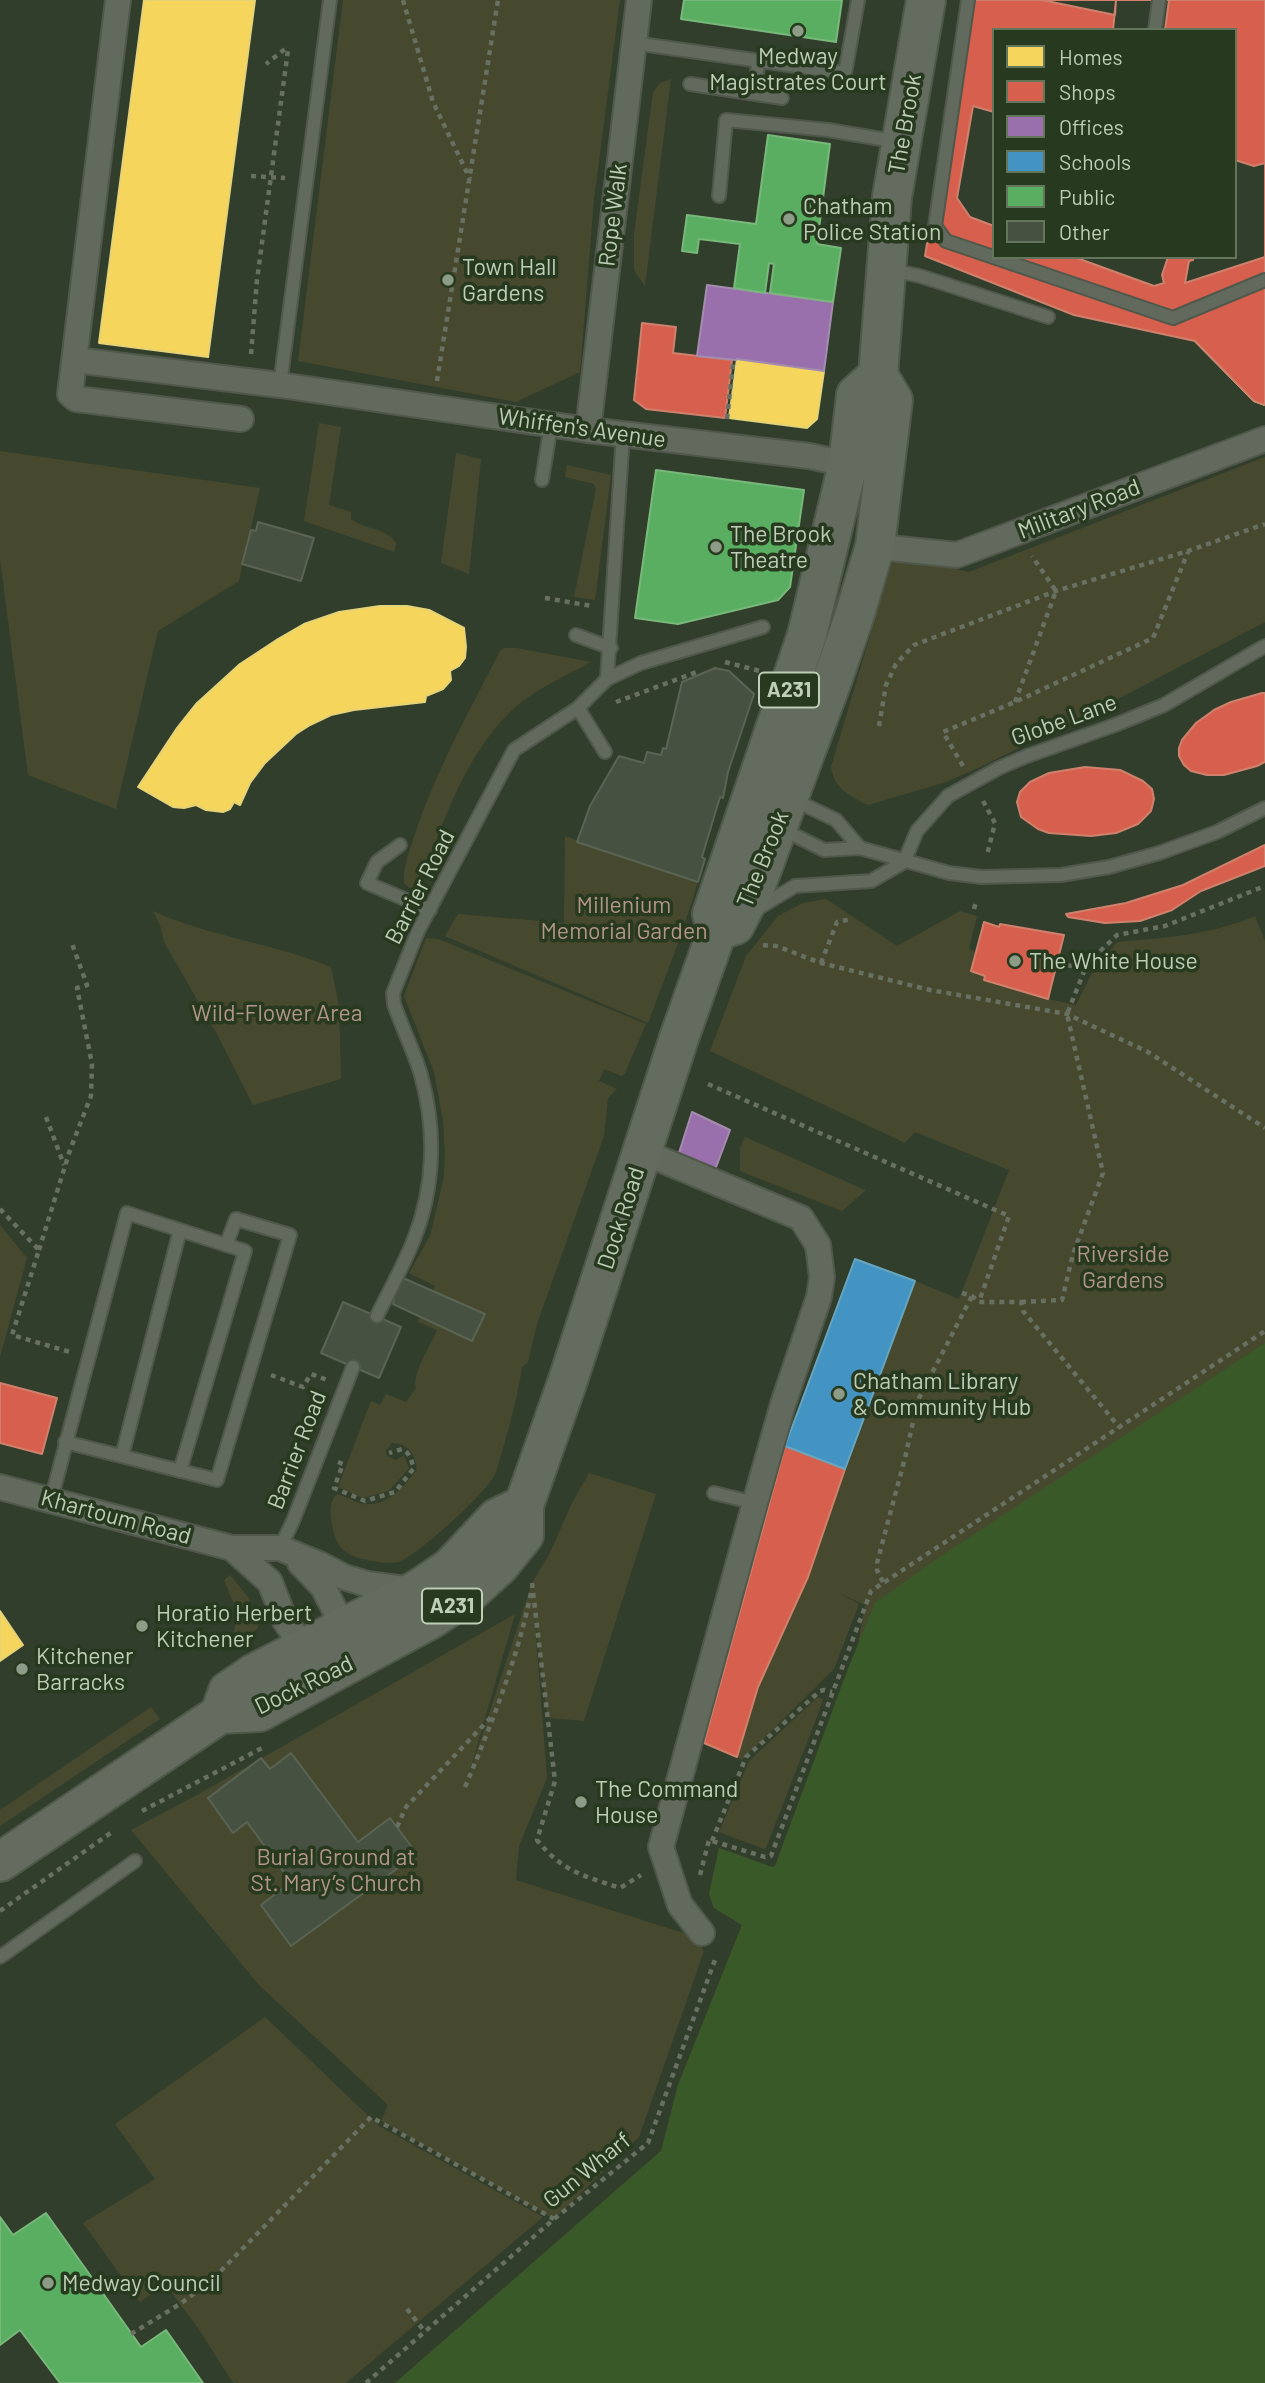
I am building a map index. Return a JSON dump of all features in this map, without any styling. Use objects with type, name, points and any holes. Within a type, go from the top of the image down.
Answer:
[{"type":"main road","name":"The Brook","points":[[734,933],[712,914],[769,807],[807,635],[866,468],[856,395],[878,375],[892,197],[926,0]]},
{"type":"main road","name":"Dock Road","points":[[0,1862],[220,1714],[259,1712],[422,1625],[466,1596],[499,1566],[524,1535],[524,1505],[568,1380],[679,1038],[734,933]]},
{"type":"main road","name":"Dock Road","points":[[220,1714],[228,1691],[343,1626],[417,1590],[450,1567],[497,1518],[524,1505]]},
{"type":"street","points":[[118,0],[71,396],[76,399],[241,419]]},
{"type":"street","name":"Rope Walk","points":[[588,430],[639,0]]},
{"type":"street","name":"Whiffen's Avenue","points":[[75,360],[280,385],[588,430],[808,456],[866,468]]},
{"type":"street","name":"Military Road","points":[[889,548],[957,555],[1265,439]]},
{"type":"street","points":[[643,1152],[802,1218],[818,1245],[822,1277],[819,1297],[783,1404],[755,1503],[661,1847],[680,1905],[702,1933]]},
{"type":"street","name":"Khartoum Road","points":[[0,1487],[232,1548],[280,1548],[353,1580],[417,1590]]},
{"type":"street","name":"Khartoum Road","points":[[232,1548],[270,1582],[285,1621],[304,1648],[336,1669]]},
{"type":"street","points":[[280,1548],[305,1566],[323,1587],[343,1626],[336,1669]]},
{"type":"lane","points":[[280,385],[330,0]]},
{"type":"lane","points":[[634,43],[845,73],[858,0]]},
{"type":"lane","points":[[968,0],[935,226],[946,241],[992,257]]},
{"type":"lane","points":[[1155,28],[1159,0]]},
{"type":"lane","points":[[755,94],[758,61]]},
{"type":"lane","points":[[690,84],[782,98]]},
{"type":"lane","points":[[719,196],[726,120],[903,142]]},
{"type":"lane","points":[[999,259],[1173,318],[1265,280]]},
{"type":"lane","points":[[887,270],[920,276],[1048,317]]},
{"type":"lane","points":[[542,480],[551,425]]},
{"type":"lane","points":[[607,679],[623,434]]},
{"type":"lane","name":"Barrier Road","points":[[377,1316],[416,1236],[432,1164],[422,1079],[396,1010],[394,993],[418,931],[514,750],[581,713],[607,679],[641,663],[762,627]]},
{"type":"lane","points":[[576,635],[611,648]]},
{"type":"lane","name":"Globe Lane","points":[[904,862],[917,831],[948,796],[1027,755],[1164,705],[1265,646]]},
{"type":"lane","points":[[581,713],[605,752]]},
{"type":"lane","points":[[769,807],[836,820],[860,848]]},
{"type":"lane","points":[[769,807],[824,850],[860,848],[949,873],[982,877],[1061,875],[1110,867],[1217,832],[1265,808]]},
{"type":"lane","points":[[400,845],[377,862],[367,883],[430,909]]},
{"type":"lane","points":[[734,933],[755,910],[795,886],[871,881],[904,862]]},
{"type":"lane","points":[[51,1500],[127,1213],[245,1251],[180,1471]]},
{"type":"lane","points":[[65,1442],[217,1480],[290,1235],[236,1219],[226,1245]]},
{"type":"lane","points":[[122,1456],[180,1230]]},
{"type":"lane","name":"Barrier Road","points":[[280,1548],[353,1367]]},
{"type":"lane","points":[[713,1493],[755,1503]]},
{"type":"lane","points":[[0,1957],[135,1861]]},
{"type":"path","points":[[403,0],[433,102],[471,180]]},
{"type":"path","points":[[433,406],[498,0]]},
{"type":"path","points":[[232,379],[234,373],[250,358],[256,315],[256,289],[288,50],[285,49],[265,64]]},
{"type":"path","points":[[251,176],[280,178]]},
{"type":"path","points":[[727,419],[733,364]]},
{"type":"path","points":[[879,726],[886,685],[896,664],[914,645],[1056,591],[1188,551],[1265,524]]},
{"type":"path","points":[[1013,534],[1041,567],[1056,591]]},
{"type":"path","points":[[987,855],[995,823],[943,732],[1153,638],[1188,551]]},
{"type":"path","points":[[1015,702],[1056,591]]},
{"type":"path","points":[[545,598],[589,605]]},
{"type":"path","points":[[724,662],[767,673]]},
{"type":"path","points":[[581,713],[700,670]]},
{"type":"path","points":[[962,1293],[979,1302],[1062,1300],[1073,1254],[1103,1173],[1067,1014],[1087,964],[1117,935],[1165,926],[1265,887]]},
{"type":"path","points":[[974,909],[976,901]]},
{"type":"path","points":[[821,962],[837,922],[852,919]]},
{"type":"path","points":[[734,933],[821,962],[930,990],[1067,1014],[1148,1052],[1265,1128]]},
{"type":"path","points":[[71,940],[87,985],[77,988],[92,1064],[91,1096],[65,1166],[12,1335],[87,1357]]},
{"type":"path","points":[[1057,964],[1087,964]]},
{"type":"path","points":[[708,1084],[1009,1216],[979,1302]]},
{"type":"path","points":[[46,1117],[65,1166]]},
{"type":"path","points":[[0,1209],[39,1250]]},
{"type":"path","points":[[883,1582],[877,1570],[877,1563],[918,1400],[972,1296]]},
{"type":"path","points":[[1021,1302],[1023,1311],[1119,1427]]},
{"type":"path","points":[[702,1933],[694,1899],[709,1840],[770,1857],[869,1594],[883,1582],[1265,1331]]},
{"type":"path","points":[[250,1368],[303,1387],[311,1374],[344,1386]]},
{"type":"path","points":[[334,1488],[365,1501],[395,1492],[414,1468],[406,1451],[402,1449],[388,1453]]},
{"type":"path","points":[[318,1455],[343,1464],[331,1494]]},
{"type":"path","points":[[465,1787],[497,1711],[525,1622],[531,1592],[525,1579]]},
{"type":"path","points":[[532,1583],[555,1781],[537,1840],[553,1859],[574,1872],[620,1888],[665,1859]]},
{"type":"path","points":[[712,1841],[746,1758],[820,1691],[832,1692]]},
{"type":"path","points":[[397,1827],[406,1807],[497,1711]]},
{"type":"path","name":"Gun Wharf","points":[[366,2383],[554,2219],[648,2143],[724,1937],[702,1933]]},
{"type":"path","points":[[131,2334],[211,2281],[371,2117],[554,2219]]},
{"type":"path","points":[[407,2309],[425,2332]]},
{"type":"green space","name":"Town Hall Gardens","points":[[343,0],[620,0],[594,199],[580,372],[516,402],[298,361]]},
{"type":"green space","points":[[671,79],[645,286],[634,270],[634,234],[653,92],[660,83]]},
{"type":"green space","points":[[319,423],[341,427],[329,505],[351,512],[351,519],[357,523],[387,534],[396,543],[394,552],[304,521]]},
{"type":"green space","points":[[0,451],[260,488],[239,581],[158,631],[116,809],[28,775],[0,559]]},
{"type":"green space","points":[[456,453],[481,459],[469,574],[441,563]]},
{"type":"green space","points":[[1265,457],[1265,622],[1114,701],[946,782],[868,805],[839,786],[831,767],[894,555],[969,572]]},
{"type":"green space","points":[[567,465],[611,475],[595,600],[574,597],[596,489],[594,484],[565,477]]},
{"type":"green space","points":[[504,648],[591,662],[524,700],[489,736],[475,756],[452,801],[417,894],[404,883],[404,877],[408,854],[422,813],[453,742]]},
{"type":"green space","name":"Millenium Memorial Garden","points":[[565,836],[698,881],[648,1023],[445,936],[458,914],[564,923]]},
{"type":"green space","name":"Riverside Gardens","points":[[826,899],[897,946],[960,911],[977,916],[969,949],[975,952],[971,971],[1048,999],[1076,1005],[1092,973],[1117,942],[1204,932],[1255,916],[1265,941],[1265,1769],[795,1919],[688,2148],[395,2383],[661,2151],[678,2085],[742,1925],[714,1908],[709,1894],[719,1848],[775,1866],[858,1644],[865,1605],[837,1592],[859,1604],[834,1669],[742,1760],[737,1757],[758,1687],[808,1577],[915,1281],[959,1299],[1009,1170],[915,1132],[905,1143],[710,1051],[746,956],[778,916],[803,903]]},
{"type":"green space","name":"Wild-Flower Area","points":[[153,911],[331,967],[339,1006],[341,1079],[253,1105],[217,1034],[164,942]]},
{"type":"green space","points":[[426,938],[438,939],[646,1024],[625,1073],[622,1076],[604,1069],[599,1081],[617,1089],[608,1098],[604,1136],[537,1324],[528,1362],[522,1367],[496,1472],[468,1506],[435,1536],[407,1558],[385,1563],[362,1559],[342,1549],[335,1537],[331,1515],[332,1502],[337,1494],[363,1504],[380,1502],[394,1494],[417,1470],[410,1451],[403,1445],[392,1443],[386,1451],[387,1456],[396,1460],[404,1455],[409,1468],[389,1491],[363,1498],[338,1487],[371,1401],[380,1405],[386,1394],[406,1402],[416,1388],[419,1367],[437,1330],[418,1322],[419,1317],[472,1341],[484,1315],[433,1292],[435,1286],[409,1273],[430,1236],[444,1177],[443,1120],[434,1072],[404,996]]},
{"type":"green space","points":[[745,1137],[866,1190],[842,1211],[740,1171],[740,1148]]},
{"type":"green space","points":[[0,1225],[27,1258],[0,1357]]},
{"type":"green space","name":"Burial Ground at St. Mary’s Church","points":[[589,1473],[656,1494],[584,1721],[550,1718],[547,1715],[534,1610],[547,1778],[519,1846],[516,1880],[696,1937],[704,1951],[639,2137],[554,2219],[381,2121],[388,2105],[259,1985],[131,1830],[515,1614],[467,1781],[532,1583],[550,1553],[571,1505]]},
{"type":"green space","points":[[230,1575],[248,1597],[259,1624],[256,1630],[232,1645],[237,1612],[224,1580]]},
{"type":"green space","points":[[818,1697],[823,1699],[818,1714],[766,1848],[719,1832],[749,1761]]},
{"type":"green space","points":[[151,1707],[160,1719],[0,1826],[0,1810]]},
{"type":"green space","points":[[265,2017],[379,2126],[543,2217],[346,2383],[233,2383],[198,2328],[165,2284],[140,2302],[83,2223],[155,2179],[115,2124]]},
{"type":"shaded area","points":[[1265,1343],[1265,2383],[395,2383],[661,2151],[678,2085],[742,1925],[714,1908],[709,1894],[719,1848],[775,1866],[875,1603],[938,1558]]},
{"type":"building: Homes","points":[[144,0],[255,0],[208,357],[99,343]]},
{"type":"building: Homes","points":[[1249,320],[1255,335],[1265,331],[1265,405],[1254,401],[1195,341]]},
{"type":"building: Homes","points":[[737,359],[824,371],[817,419],[807,428],[729,418]]},
{"type":"building: Homes","points":[[380,606],[407,606],[429,610],[464,628],[465,658],[459,666],[450,671],[451,680],[443,689],[426,696],[425,702],[354,710],[331,715],[310,725],[296,734],[265,763],[250,783],[240,805],[234,802],[230,809],[223,812],[206,810],[196,805],[173,807],[138,787],[196,704],[240,664],[304,624],[339,612]]},
{"type":"building: Homes","points":[[0,1611],[23,1645],[0,1661]]},
{"type":"building: Shops","points":[[967,0],[1265,0],[1265,405],[1254,401],[1195,341],[1074,315],[925,256]]},
{"type":"building: Shops","points":[[1042,0],[1116,0],[1115,15]]},
{"type":"building: Shops","points":[[1116,0],[1169,0],[1165,28],[1113,28]]},
{"type":"building: Shops","points":[[973,106],[992,111],[992,225],[970,217],[957,198]]},
{"type":"building: Shops","points":[[1237,161],[1254,166],[1265,163],[1265,257],[1185,283],[1189,261],[1237,259]]},
{"type":"building: Shops","points":[[1080,259],[1167,259],[1162,275],[1164,283],[1154,286]]},
{"type":"building: Shops","points":[[642,323],[676,327],[673,353],[732,360],[725,418],[646,409],[634,400]]},
{"type":"building: Shops","points":[[1265,693],[1265,762],[1224,775],[1191,771],[1184,765],[1179,756],[1179,748],[1196,723],[1231,702]]},
{"type":"building: Shops","points":[[1085,767],[1120,770],[1143,781],[1152,789],[1154,799],[1151,811],[1138,824],[1116,833],[1091,836],[1049,833],[1021,817],[1017,802],[1020,792],[1030,782],[1049,773]]},
{"type":"building: Shops","points":[[1265,845],[1265,866],[1201,891],[1172,910],[1140,921],[1105,923],[1068,917],[1066,914],[1126,903],[1183,885]]},
{"type":"building: Shops","name":"The White House","points":[[984,922],[999,927],[1000,924],[1064,935],[1048,999],[984,980],[985,976],[971,971]]},
{"type":"building: Shops","points":[[0,1383],[57,1398],[42,1454],[0,1443]]},
{"type":"building: Shops","points":[[785,1446],[845,1469],[808,1577],[758,1687],[737,1757],[704,1743]]},
{"type":"building: Offices","points":[[707,285],[833,302],[824,371],[697,356]]},
{"type":"building: Offices","points":[[692,1112],[730,1130],[715,1170],[678,1156]]},
{"type":"building: Schools","name":"Chatham Library & Community Hub","points":[[855,1259],[915,1281],[845,1469],[785,1446]]},
{"type":"building: Public","name":"Medway Magistrates Court","points":[[684,0],[842,0],[836,42],[681,19]]},
{"type":"building: Public","name":"Chatham Police Station","points":[[768,135],[830,144],[817,244],[841,248],[833,302],[770,293],[774,264],[769,263],[765,293],[734,288],[740,244],[699,239],[697,253],[682,251],[687,215],[756,224]]},
{"type":"building: Public","points":[[656,470],[804,490],[790,587],[778,600],[678,624],[635,618]]},
{"type":"building: Public","name":"Medway Council","points":[[46,2213],[141,2347],[166,2330],[203,2383],[60,2383],[20,2330],[0,2345],[0,2217],[13,2235]]},
{"type":"building: Other","points":[[258,522],[314,538],[301,581],[242,564],[251,530],[256,531]]},
{"type":"building: Other","points":[[715,668],[729,671],[754,694],[702,857],[705,859],[698,882],[577,842],[590,806],[619,756],[644,763],[647,752],[661,755],[663,748],[666,749],[682,682]]},
{"type":"building: Other","points":[[403,1278],[485,1314],[472,1341],[393,1304],[395,1290]]},
{"type":"building: Other","points":[[343,1302],[401,1327],[379,1378],[321,1353]]},
{"type":"building: Other","points":[[291,1753],[358,1842],[390,1818],[417,1854],[291,1946],[261,1905],[291,1882],[247,1822],[233,1833],[208,1798],[261,1758],[270,1769]]},
{"type":"place","name":"Medway Magistrates Court","points":[[798,31]]},
{"type":"place","name":"Chatham Police Station","points":[[789,219]]},
{"type":"place","name":"Town Hall Gardens","points":[[448,280]]},
{"type":"place","name":"The Brook Theatre","points":[[716,547]]},
{"type":"place","name":"The White House","points":[[1015,961]]},
{"type":"place","name":"Chatham Library & Community Hub","points":[[839,1394]]},
{"type":"place","name":"Horatio Herbert Kitchener","points":[[142,1626]]},
{"type":"place","name":"Kitchener Barracks","points":[[22,1669]]},
{"type":"place","name":"The Command House","points":[[581,1802]]},
{"type":"place","name":"Medway Council","points":[[48,2283]]}]
